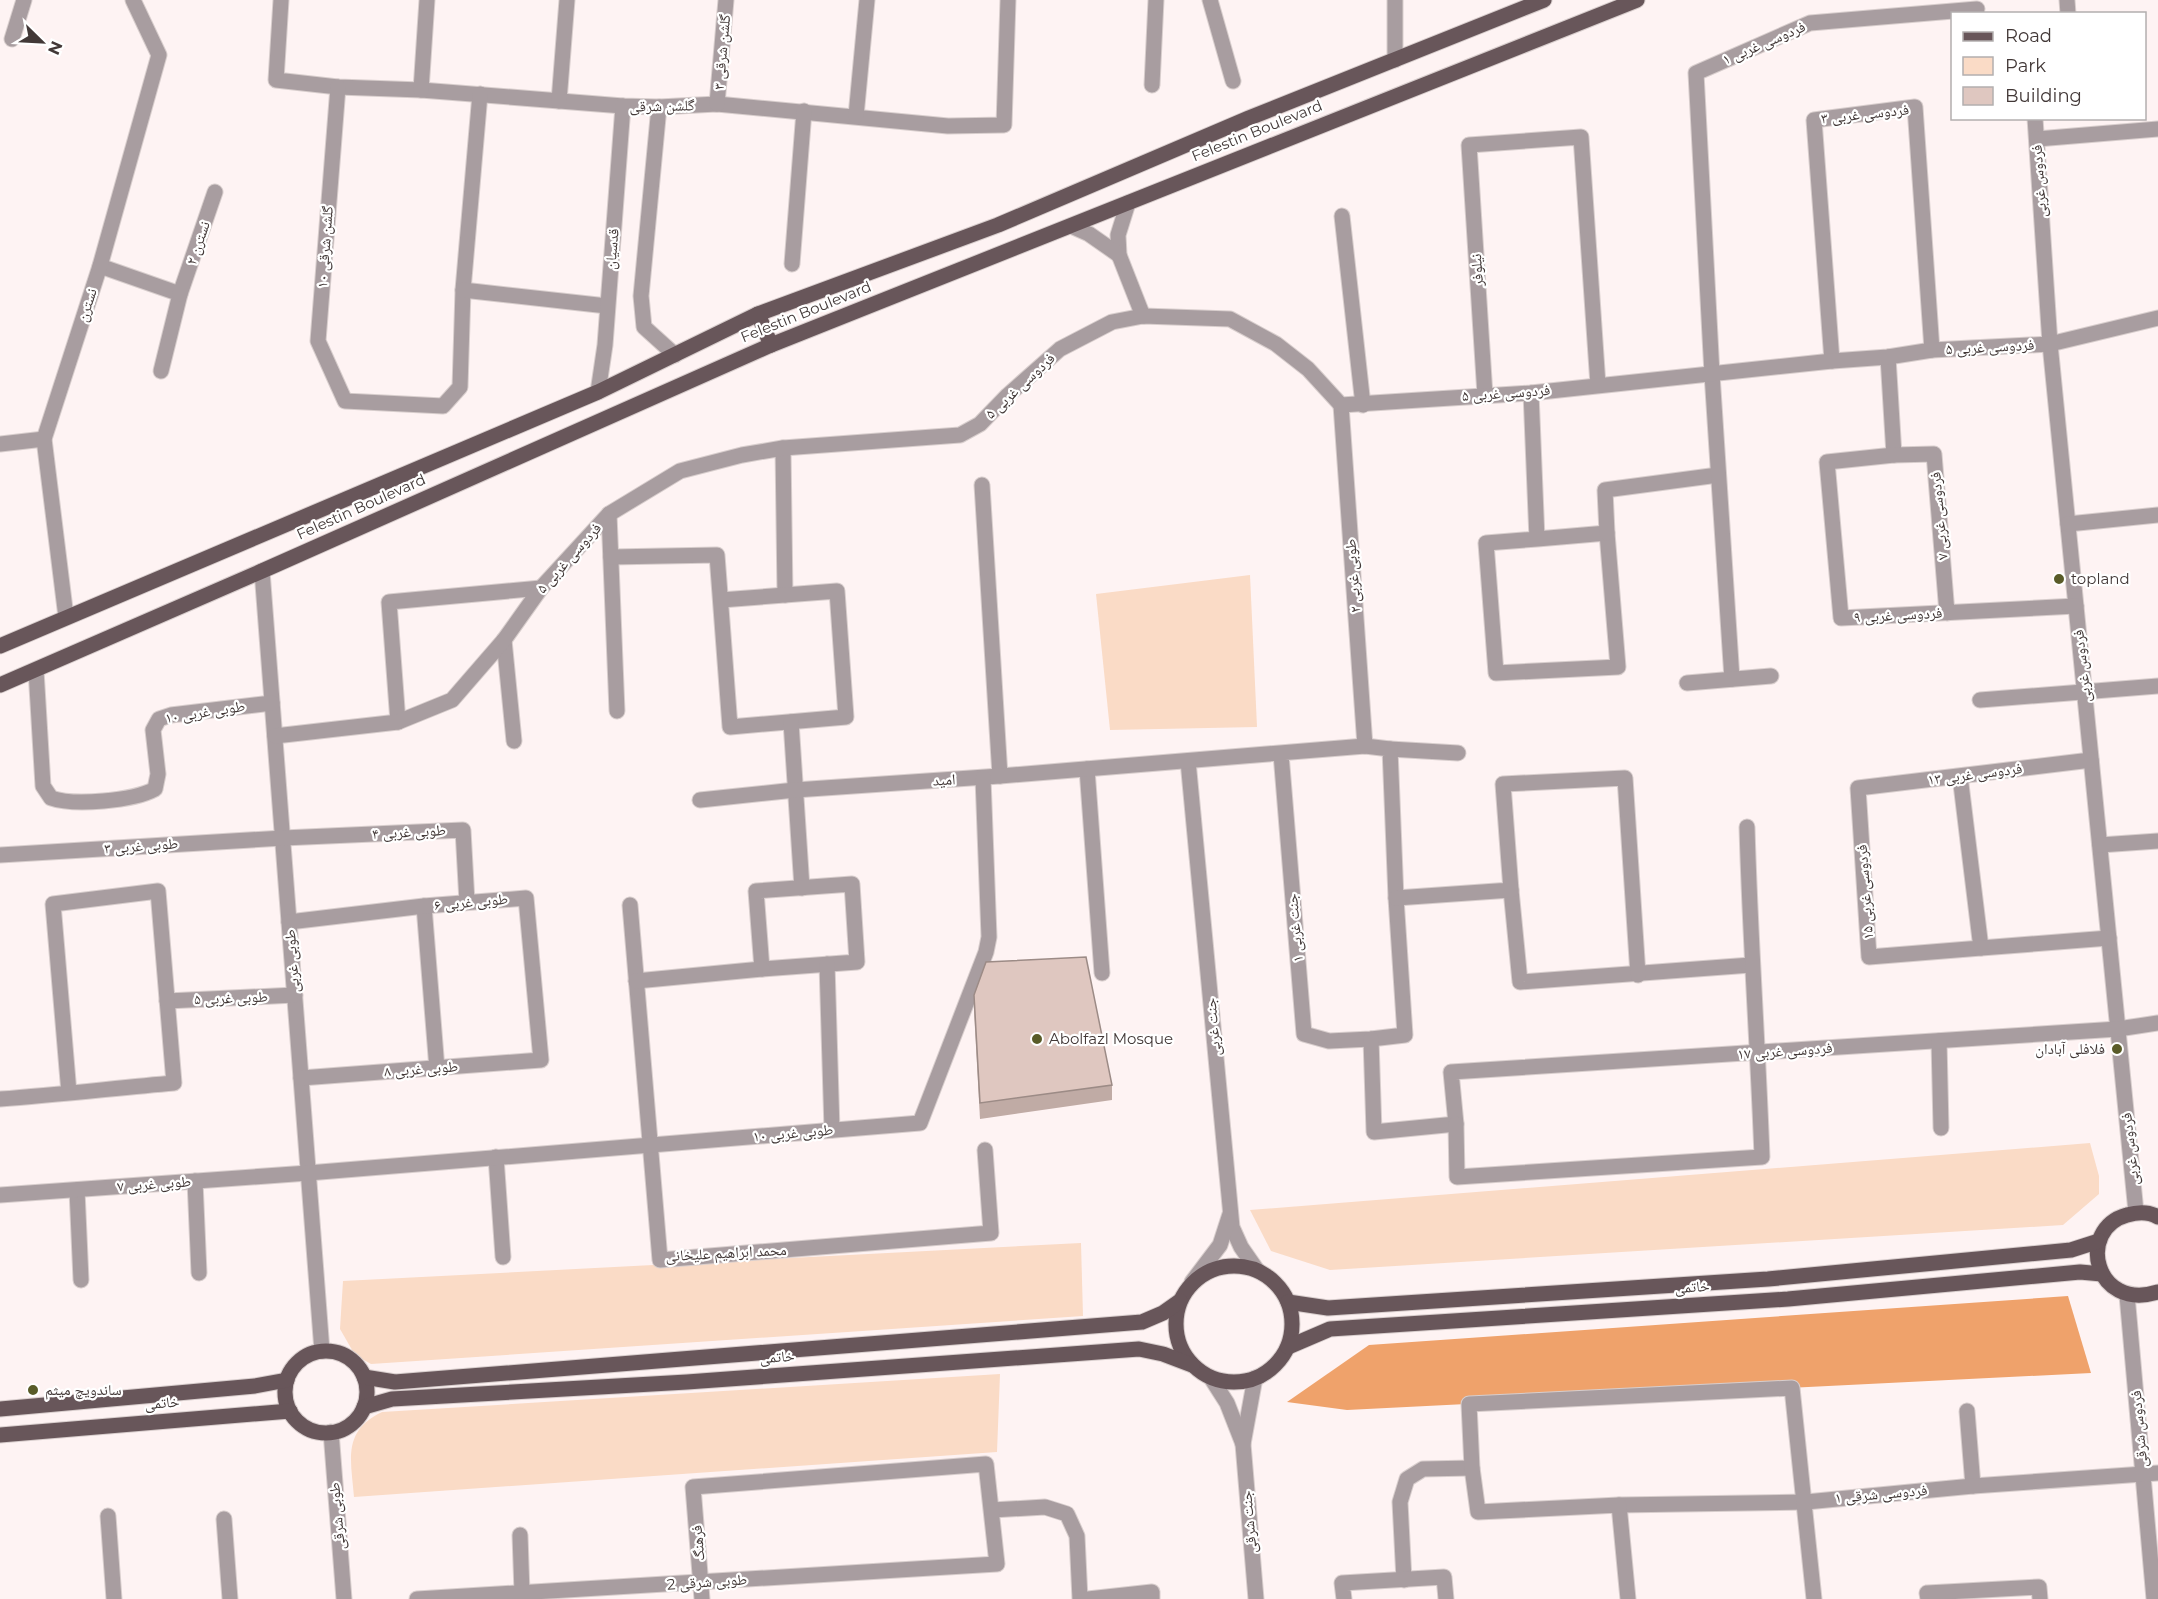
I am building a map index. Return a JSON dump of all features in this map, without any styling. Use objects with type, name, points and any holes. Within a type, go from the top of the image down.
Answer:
[{"type":"main road","name":"Felestin Boulevard","points":[[0,646],[598,392],[758,314],[998,225],[1248,118],[1544,0]]},
{"type":"main road","name":"Felestin Boulevard","points":[[0,685],[771,345],[1637,0]]},
{"type":"main road","points":[[758,314],[771,345]]},
{"type":"main road","points":[[2158,1217],[2153,1214],[2136,1212],[2120,1216],[2107,1227],[2099,1241],[2097,1258],[2102,1274],[2112,1287],[2127,1295],[2143,1297],[2158,1292]]},
{"type":"main road","name":"خاتمی","points":[[1288,1302],[1328,1308],[1768,1279],[2071,1250],[2099,1241]]},
{"type":"main road","points":[[1240,1265],[1257,1270],[1270,1277],[1288,1302],[1292,1317],[1292,1332],[1288,1347],[1269,1371],[1255,1378],[1240,1382],[1225,1382],[1210,1378],[1192,1365],[1182,1351],[1176,1335],[1175,1317],[1180,1301],[1192,1282],[1206,1272],[1223,1266],[1240,1265]]},
{"type":"main road","name":"خاتمی","points":[[1288,1347],[1330,1329],[1788,1299],[2080,1272],[2102,1274]]},
{"type":"main road","name":"خاتمی","points":[[364,1377],[395,1382],[1142,1322],[1163,1313],[1180,1301]]},
{"type":"main road","name":"خاتمی","points":[[364,1407],[392,1399],[699,1381],[1139,1349],[1162,1354],[1192,1365]]},
{"type":"main road","points":[[322,1351],[335,1352],[347,1357],[357,1365],[364,1377],[367,1397],[364,1407],[351,1424],[331,1432],[319,1432],[308,1428],[290,1412],[286,1401],[287,1380],[292,1369],[310,1354],[322,1351]]},
{"type":"main road","name":"خاتمی","points":[[0,1409],[255,1386],[287,1380]]},
{"type":"main road","name":"خاتمی","points":[[0,1435],[290,1412]]},
{"type":"street","points":[[12,39],[24,0]]},
{"type":"street","name":"نسترن","points":[[66,617],[44,439],[100,266],[159,55],[133,0]]},
{"type":"street","name":"گلشن شرقی","points":[[281,0],[276,80],[338,87],[421,90],[623,106],[717,104],[948,126],[1004,125],[1008,0]]},
{"type":"street","points":[[421,90],[427,0]]},
{"type":"street","points":[[559,101],[567,0]]},
{"type":"street","name":"گلشن شرقی ۳","points":[[717,104],[726,0]]},
{"type":"street","points":[[856,116],[867,0]]},
{"type":"street","points":[[1152,85],[1156,0]]},
{"type":"street","points":[[1209,0],[1233,81]]},
{"type":"street","points":[[1395,0],[1395,60]]},
{"type":"street","name":"فردوسی غربی ۱","points":[[1712,374],[1696,73],[1810,23],[1977,7]]},
{"type":"street","name":"گلشن شرقی ۱۰","points":[[338,87],[318,341],[345,401],[442,406],[460,387],[463,290]]},
{"type":"street","points":[[480,94],[463,290],[607,306]]},
{"type":"street","name":"قدسیان","points":[[598,392],[605,345],[623,106]]},
{"type":"street","points":[[659,107],[641,296],[644,327],[675,355]]},
{"type":"street","name":"فردوسی غربی ۳","points":[[1832,361],[1814,120],[1915,107],[1932,350]]},
{"type":"street","points":[[792,264],[804,111]]},
{"type":"street","name":"فردوس غربی","points":[[2035,120],[2050,344],[2136,1212]]},
{"type":"street","points":[[2037,139],[2158,129]]},
{"type":"street","name":"نیلوفر","points":[[1485,395],[1469,145],[1581,137],[1598,384]]},
{"type":"street","name":"نسترن ۲","points":[[162,371],[180,294],[215,192]]},
{"type":"street","points":[[1128,203],[1118,235],[1119,255],[1143,316]]},
{"type":"street","points":[[1342,216],[1363,405]]},
{"type":"street","points":[[1071,226],[1089,234],[1119,255]]},
{"type":"street","points":[[100,266],[180,294]]},
{"type":"street","name":"فردوسی غربی ۵","points":[[275,736],[398,722],[452,700],[504,640],[541,588],[609,514],[680,471],[742,455],[783,448],[960,435],[980,424],[1008,395],[1060,349],[1112,322],[1143,316],[1230,319],[1284,351],[1308,369],[1341,405],[1363,405],[1532,393],[1598,384],[1888,357],[1932,350],[2050,344],[2158,318]]},
{"type":"street","points":[[1888,357],[1894,455]]},
{"type":"street","points":[[1712,374],[1732,679]]},
{"type":"street","points":[[1532,393],[1537,538]]},
{"type":"street","name":"طوبی غربی ۲","points":[[1341,405],[1365,746]]},
{"type":"street","points":[[0,444],[44,439]]},
{"type":"street","points":[[783,448],[785,595]]},
{"type":"street","name":"فردوسی غربی ۷","points":[[1827,462],[1894,455],[1934,454],[1947,613]]},
{"type":"street","name":"فردوسی غربی ۹","points":[[1827,462],[1841,618],[2076,606]]},
{"type":"street","points":[[1607,533],[1486,543],[1496,673],[1617,667],[1605,490],[1718,475]]},
{"type":"street","points":[[982,485],[1000,776]]},
{"type":"street","points":[[609,514],[618,711]]},
{"type":"street","points":[[2068,524],[2158,515]]},
{"type":"street","points":[[611,557],[717,555],[730,727],[846,717],[837,591],[721,600]]},
{"type":"street","name":"طوبی غربی","points":[[262,571],[322,1351]]},
{"type":"street","points":[[398,722],[389,602],[541,588]]},
{"type":"street","points":[[504,640],[514,741]]},
{"type":"street","name":"طوبی غربی ۱۰","points":[[36,670],[44,786],[51,798],[62,801],[105,800],[145,795],[155,789],[158,774],[153,730],[159,719],[171,715],[272,703]]},
{"type":"street","points":[[1687,683],[1772,676]]},
{"type":"street","points":[[1980,700],[2158,686]]},
{"type":"street","points":[[791,722],[802,888]]},
{"type":"street","name":"امید","points":[[700,800],[795,790],[983,778],[1365,746],[1458,753]]},
{"type":"street","points":[[1390,749],[1396,898],[1405,1035],[1371,1039],[1374,1132],[1456,1125],[1457,1176],[1762,1157],[1758,1053],[1751,964],[1747,827]]},
{"type":"street","name":"جنت غربی ۱","points":[[1281,754],[1304,1034],[1329,1041],[1371,1039]]},
{"type":"street","name":"فردوسی غربی ۱۳","points":[[1858,788],[2091,760]]},
{"type":"street","name":"جنت غربی","points":[[1188,761],[1231,1211],[1220,1245],[1192,1282]]},
{"type":"street","points":[[1087,769],[1102,973]]},
{"type":"street","points":[[1960,776],[1981,948]]},
{"type":"street","name":"طوبی غربی ۱۰","points":[[308,1173],[920,1123],[986,952],[989,937],[983,778]]},
{"type":"street","points":[[1638,975],[1625,778],[1503,784],[1520,982],[1638,975],[1751,964]]},
{"type":"street","name":"فردوسی غربی ۱۵","points":[[1858,788],[1869,957],[2109,938]]},
{"type":"street","name":"طوبی غربی ۴","points":[[283,838],[463,830],[467,902]]},
{"type":"street","name":"طوبی غربی ۳","points":[[0,855],[283,838]]},
{"type":"street","points":[[2100,845],[2158,841]]},
{"type":"street","points":[[636,981],[857,962],[852,884],[756,891],[762,969]]},
{"type":"street","points":[[1396,898],[1511,890]]},
{"type":"street","points":[[0,1099],[69,1093],[174,1083],[158,891],[52,904],[69,1093]]},
{"type":"street","name":"طوبی غربی ۶","points":[[289,922],[424,906],[526,898],[541,1060]]},
{"type":"street","name":"محمد ابراهیم علیخانی","points":[[630,905],[660,1260],[991,1233],[985,1150]]},
{"type":"street","points":[[424,906],[437,1069]]},
{"type":"street","points":[[827,964],[832,1130]]},
{"type":"street","name":"طوبی غربی ۵","points":[[167,1001],[295,995]]},
{"type":"street","name":"فردوسی غربی ۱۷","points":[[1456,1125],[1451,1072],[2118,1029],[2158,1023]]},
{"type":"street","points":[[1939,1041],[1941,1128]]},
{"type":"street","name":"طوبی غربی ۸","points":[[301,1078],[541,1060]]},
{"type":"street","points":[[496,1158],[503,1257]]},
{"type":"street","name":"طوبی غربی ۷","points":[[0,1195],[308,1173]]},
{"type":"street","points":[[195,1181],[199,1273]]},
{"type":"street","points":[[77,1190],[81,1280]]},
{"type":"street","points":[[1231,1211],[1232,1227],[1241,1247],[1257,1270]]},
{"type":"street","name":"فردوس شرقی","points":[[2127,1295],[2151,1474],[2154,1599]]},
{"type":"street","points":[[1210,1378],[1227,1403],[1243,1444]]},
{"type":"street","points":[[1243,1444],[1255,1378]]},
{"type":"street","points":[[1404,1580],[1400,1502],[1407,1479],[1423,1469],[1472,1468],[1469,1404],[1792,1388],[1806,1502],[1814,1599]]},
{"type":"street","points":[[1967,1411],[1973,1486]]},
{"type":"street","name":"طوبی شرقی","points":[[331,1432],[344,1599]]},
{"type":"street","name":"جنت شرقی","points":[[1243,1444],[1256,1599]]},
{"type":"street","name":"فرهنگ","points":[[702,1599],[693,1487],[986,1464],[992,1510]]},
{"type":"street","name":"فردوسی شرقی ۱","points":[[1472,1468],[1478,1512],[1619,1505],[1806,1502],[1973,1486],[2151,1474]]},
{"type":"street","points":[[1619,1505],[1628,1599]]},
{"type":"street","points":[[992,1510],[1045,1507],[1067,1514],[1077,1536],[1080,1599]]},
{"type":"street","name":"طوبی شرقی 2","points":[[417,1599],[997,1564],[992,1510]]},
{"type":"street","points":[[108,1516],[114,1599]]},
{"type":"street","points":[[224,1520],[231,1599]]},
{"type":"street","points":[[520,1535],[522,1593]]},
{"type":"street","points":[[1344,1599],[1342,1583],[1444,1577],[1446,1599]]},
{"type":"street","points":[[1928,1599],[1928,1593],[2039,1587],[2040,1599]]},
{"type":"street","points":[[1088,1599],[1152,1592],[1152,1599]]},
{"type":"green space","points":[[1250,575],[1257,727],[1110,730],[1096,594]]},
{"type":"green space","points":[[2090,1143],[2099,1176],[2099,1194],[2063,1225],[1330,1270],[1271,1251],[1250,1210]]},
{"type":"green space","points":[[1081,1243],[1083,1316],[371,1364],[355,1355],[340,1329],[343,1281]]},
{"type":"green space","points":[[1000,1374],[997,1452],[354,1497],[351,1459],[355,1437],[360,1428],[382,1412]]},
{"type":"shaded area","points":[[2068,1296],[2091,1373],[1347,1410],[1287,1402],[1369,1345]]},
{"type":"building","name":"Abolfazl Mosque","points":[[1086,957],[1112,1085],[980,1103],[974,995],[986,962]]},
{"type":"place","name":"topland","points":[[2059,579]]},
{"type":"place","name":"Abolfazl Mosque","points":[[1037,1039]]},
{"type":"place","name":"فلافلی آبادان","points":[[2117,1049]]},
{"type":"place","name":"ساندویچ میثم","points":[[33,1390]]}]
